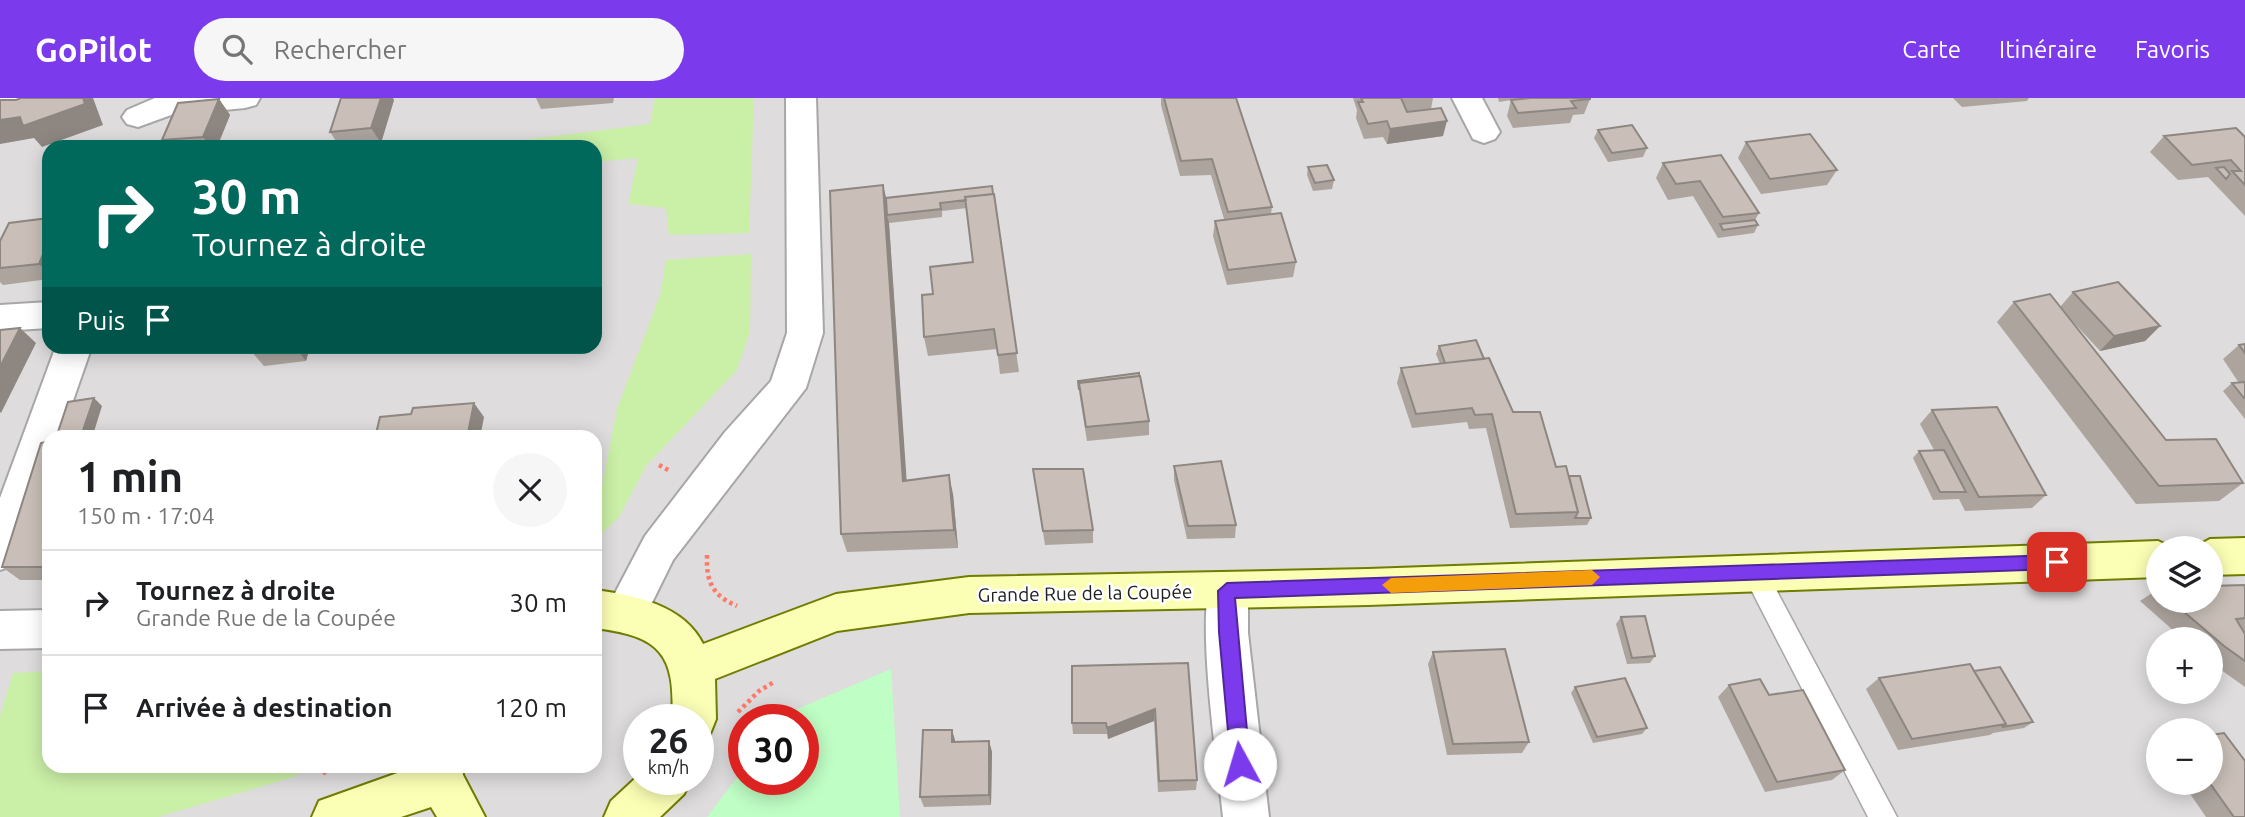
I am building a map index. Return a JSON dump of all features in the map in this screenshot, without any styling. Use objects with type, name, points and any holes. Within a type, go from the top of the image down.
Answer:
[{"type":"main road","points":[[2223,557],[2245,556]]},
{"type":"main road","name":"Grande Rue de la Coupée","points":[[695,667],[836,613],[898,602],[969,594],[1227,591],[2146,559]]},
{"type":"main road","points":[[611,610],[652,620],[672,635],[695,667],[698,693],[705,704]]},
{"type":"main road","points":[[335,817],[447,788]]},
{"type":"main road","points":[[627,817],[651,795]]},
{"type":"street","points":[[0,100],[14,98]]},
{"type":"street","points":[[135,121],[166,105],[245,98]]},
{"type":"street","points":[[611,610],[739,443],[787,388],[805,333],[801,98]]},
{"type":"street","points":[[1467,98],[1484,132]]},
{"type":"street","points":[[0,318],[42,315]]},
{"type":"street","points":[[44,430],[71,354]]},
{"type":"street","points":[[0,553],[42,436]]},
{"type":"street","points":[[1227,591],[1227,632],[1246,817]]},
{"type":"street","points":[[0,631],[42,629]]},
{"type":"lane","points":[[1754,572],[1883,817]]},
{"type":"path","points":[[707,549],[706,582],[718,598],[743,609]]},
{"type":"path","points":[[714,718],[778,680]]},
{"type":"shaded area","points":[[0,98],[2245,98],[2245,817],[0,817]]},
{"type":"green space","points":[[655,98],[754,98],[749,233],[669,235],[666,208],[628,204],[638,158],[602,161],[602,140],[523,140],[650,124]]},
{"type":"green space","points":[[751,254],[750,331],[737,370],[646,466],[619,517],[602,533],[602,485],[617,409],[660,295],[666,260]]},
{"type":"green space","points":[[891,669],[900,817],[707,817],[728,789],[728,795],[819,795],[819,704],[809,704]]},
{"type":"green space","points":[[42,671],[42,773],[299,773],[294,777],[158,817],[0,817],[0,716],[13,673]]},
{"type":"building","points":[[83,98],[85,104],[23,126],[20,117],[0,120],[0,100]]},
{"type":"building","points":[[341,98],[381,98],[371,128],[330,132]]},
{"type":"building","points":[[1164,98],[1236,98],[1272,207],[1228,212],[1212,159],[1181,161]]},
{"type":"building","points":[[1361,98],[1401,98],[1407,112],[1441,108],[1447,121],[1390,129],[1387,121],[1368,124],[1358,102],[1363,102]]},
{"type":"building","points":[[219,99],[203,137],[162,140],[178,103]]},
{"type":"building","points":[[1590,99],[1571,101],[1576,108],[1518,113],[1511,100]]},
{"type":"building","points":[[1632,125],[1647,148],[1612,153],[1598,130]]},
{"type":"building","points":[[2236,128],[2245,137],[2245,185],[2232,171],[2241,171],[2231,160],[2192,165],[2164,136]]},
{"type":"building","points":[[1810,134],[1837,170],[1770,179],[1746,142]]},
{"type":"building","points":[[1721,155],[1759,213],[1723,217],[1700,181],[1676,184],[1663,163]]},
{"type":"building","points":[[1327,165],[1334,180],[1315,183],[1308,167]]},
{"type":"building","points":[[2224,167],[2230,174],[2226,179],[2216,168]]},
{"type":"building","points":[[883,185],[903,481],[949,475],[954,530],[841,534],[830,191]]},
{"type":"building","points":[[992,186],[993,194],[940,203],[941,209],[887,215],[886,198]]},
{"type":"building","points":[[994,194],[1017,353],[998,355],[994,329],[924,337],[922,295],[933,294],[930,267],[973,262],[965,197]]},
{"type":"building","points":[[1281,213],[1296,262],[1228,270],[1215,221]]},
{"type":"building","points":[[42,219],[42,257],[39,264],[0,268],[0,241],[9,223]]},
{"type":"building","points":[[1755,220],[1758,225],[1723,230],[1720,224]]},
{"type":"building","points":[[2118,282],[2160,326],[2114,336],[2073,292]]},
{"type":"building","points":[[2050,294],[2166,440],[2216,439],[2243,483],[2159,486],[2014,302]]},
{"type":"building","points":[[20,328],[0,367],[0,330]]},
{"type":"building","points":[[1476,340],[1484,359],[1445,363],[1439,346]]},
{"type":"building","points":[[1489,358],[1513,412],[1540,412],[1556,467],[1566,466],[1578,512],[1516,514],[1492,414],[1475,415],[1472,408],[1416,414],[1401,368]]},
{"type":"building","points":[[1139,373],[1139,376],[1079,383],[1079,390],[1078,381]]},
{"type":"building","points":[[1140,376],[1149,421],[1086,427],[1079,383]]},
{"type":"building","points":[[2245,382],[2245,397],[2244,398],[2232,383]]},
{"type":"building","points":[[94,398],[83,430],[59,430],[68,402]]},
{"type":"building","points":[[474,403],[469,430],[377,430],[380,417],[411,414],[413,408]]},
{"type":"building","points":[[1997,407],[2046,495],[1979,497],[1932,410]]},
{"type":"building","points":[[41,443],[42,567],[2,567]]},
{"type":"building","points":[[1944,450],[1966,492],[1940,492],[1919,451]]},
{"type":"building","points":[[1221,461],[1236,525],[1188,526],[1174,466]]},
{"type":"building","points":[[1033,469],[1083,469],[1093,530],[1043,531]]},
{"type":"building","points":[[1569,476],[1580,476],[1591,518],[1575,518],[1578,512]]},
{"type":"building","points":[[2245,585],[2245,618],[2236,619],[2245,634],[2245,661],[2223,645],[2223,627],[2202,627],[2185,613],[2223,613],[2223,586]]},
{"type":"building","points":[[1645,616],[1655,656],[1632,658],[1621,617]]},
{"type":"building","points":[[1505,649],[1529,742],[1453,744],[1433,652]]},
{"type":"building","points":[[1188,663],[1197,780],[1159,781],[1155,709],[1107,728],[1106,723],[1072,723],[1072,666]]},
{"type":"building","points":[[1970,664],[2006,724],[1912,739],[1879,678]]},
{"type":"building","points":[[2000,667],[2033,722],[2002,727],[2006,724],[1974,671]]},
{"type":"building","points":[[1625,678],[1647,728],[1597,737],[1575,687]]},
{"type":"building","points":[[1760,679],[1769,695],[1803,690],[1845,770],[1777,782],[1729,685]]},
{"type":"building","points":[[923,730],[952,730],[952,742],[989,741],[989,795],[920,797]]},
{"type":"building","points":[[2223,733],[2245,761],[2245,817],[2234,817],[2218,795],[2223,795]]},
{"type":"slow traffic","points":[[1391,585],[1592,577]]},
{"type":"route","points":[[1240,764],[1227,632],[1227,591],[2057,562]]}]
